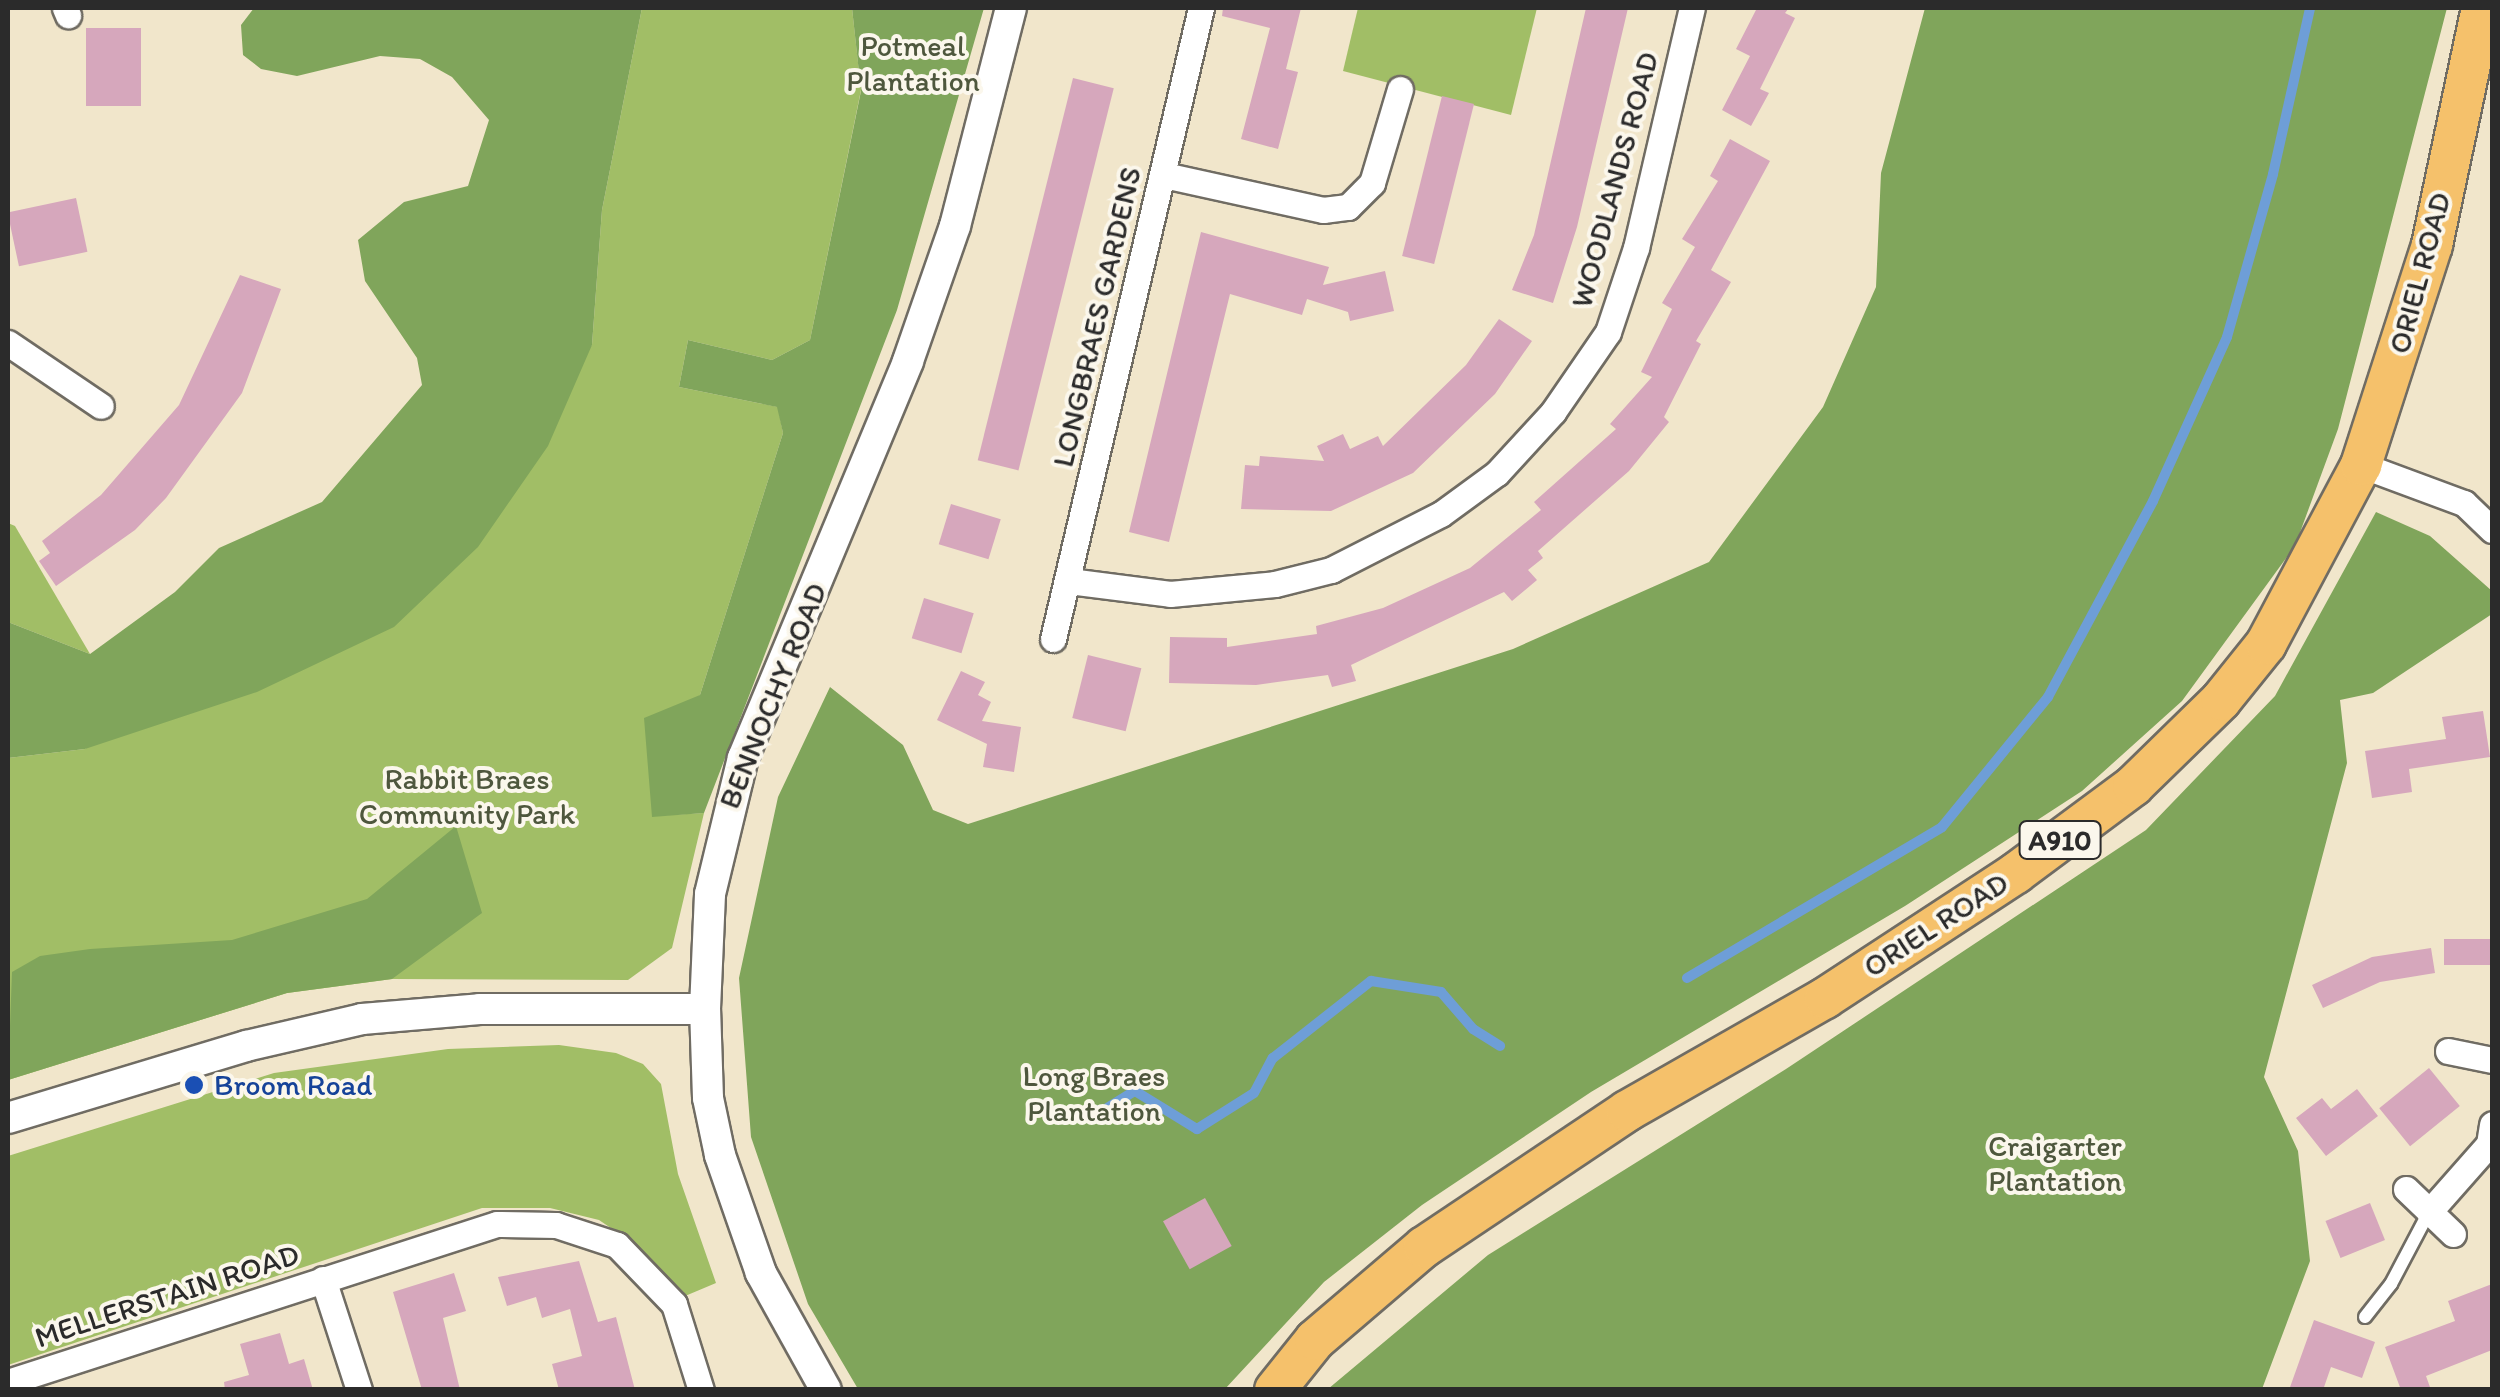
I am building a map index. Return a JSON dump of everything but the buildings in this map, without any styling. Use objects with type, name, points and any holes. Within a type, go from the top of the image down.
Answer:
[{"type":"main road","name":"ORIEL ROAD","points":[[1275,1390],[1344,1314],[1472,1212],[1626,1111],[1840,988],[2016,873],[2134,786],[2209,713],[2266,644],[2361,465],[2432,245],[2482,8]]},
{"type":"street","name":"BENNOCHY ROAD","points":[[826,1390],[797,1346],[737,1212],[708,1098],[704,948],[727,808],[934,286],[1010,8]]},
{"type":"street","name":"LONGBRAES GARDENS","points":[[1053,639],[1201,8]]},
{"type":"street","name":"WOODLANDS ROAD","points":[[1069,581],[1170,594],[1312,574],[1425,523],[1496,473],[1553,412],[1608,332],[1636,248],[1692,8]]},
{"type":"street","points":[[1164,175],[1324,210],[1348,207],[1372,183],[1400,89]]},
{"type":"street","points":[[8,343],[101,406]]},
{"type":"street","points":[[2361,465],[2464,502],[2492,530]]},
{"type":"street","points":[[8,1118],[246,1046],[362,1019],[480,1009],[705,1009]]},
{"type":"street","points":[[2448,1052],[2492,1060]]},
{"type":"street","points":[[2429,1212],[2489,1144],[2492,1124]]},
{"type":"street","points":[[2406,1189],[2452,1234]]},
{"type":"street","name":"MELLERSTAIN ROAD","points":[[25,1382],[498,1224],[556,1225],[617,1244],[674,1304],[701,1390]]},
{"type":"street","name":"MELLERSTAIN ROAD","points":[[323,1280],[359,1390]]},
{"type":"lane","points":[[2364,1317],[2391,1284],[2429,1212]]},
{"type":"green space","points":[[254,8],[642,8],[602,210],[592,345],[548,446],[478,547],[394,627],[257,692],[85,749],[8,758],[8,622],[90,654],[175,592],[219,548],[322,502],[422,385],[417,358],[365,281],[358,240],[404,202],[468,186],[489,120],[452,77],[420,59],[380,56],[297,76],[261,69],[243,55],[241,25]]},
{"type":"green space","name":"Rabbit Braes Community Park","points":[[642,8],[852,8],[861,90],[810,340],[772,360],[688,340],[679,387],[778,407],[783,433],[700,695],[652,816],[704,813],[672,948],[628,980],[392,979],[287,993],[8,1080],[8,758],[85,749],[592,345],[602,210]]},
{"type":"green space","name":"Potmeal Plantation","points":[[852,8],[984,8],[897,310],[704,813],[652,817],[644,718],[700,695],[783,433],[777,407],[679,387],[688,340],[772,360],[810,340],[861,91]]},
{"type":"green space","points":[[1358,8],[1537,8],[1511,115],[1343,71]]},
{"type":"green space","name":"Long Braes Plantation","points":[[1925,8],[2447,8],[2338,429],[2295,546],[2182,701],[2082,791],[1905,906],[1591,1092],[1422,1205],[1324,1282],[1225,1389],[858,1389],[808,1304],[751,1137],[739,978],[778,797],[830,687],[903,745],[933,810],[968,824],[1513,649],[1709,562],[1823,407],[1876,287],[1881,173]]},
{"type":"green space","name":"Craigarter Plantation","points":[[2376,512],[2430,536],[2492,591],[2492,614],[2373,693],[2340,700],[2347,763],[2264,1077],[2298,1151],[2310,1261],[2262,1389],[1328,1389],[1488,1255],[1786,1069],[2146,830],[2275,696]]},
{"type":"green space","points":[[8,523],[15,526],[90,654],[8,622]]},
{"type":"green space","points":[[456,826],[482,913],[392,979],[287,993],[8,1080],[12,972],[40,956],[232,940],[367,899]]},
{"type":"green space","points":[[559,1045],[616,1053],[643,1064],[661,1084],[678,1174],[716,1283],[678,1299],[639,1247],[599,1220],[550,1208],[482,1208],[8,1365],[8,1156],[274,1073],[448,1049]]},
{"type":"waterway","points":[[1687,978],[1942,827],[2048,697],[2153,501],[2227,337],[2273,174],[2310,8]]},
{"type":"waterway","points":[[1087,1111],[1104,1110],[1135,1091],[1197,1129],[1254,1093],[1273,1058],[1371,981],[1441,992],[1473,1029],[1500,1046]]},
{"type":"place","name":"Broom Road","points":[[194,1085]]}]
